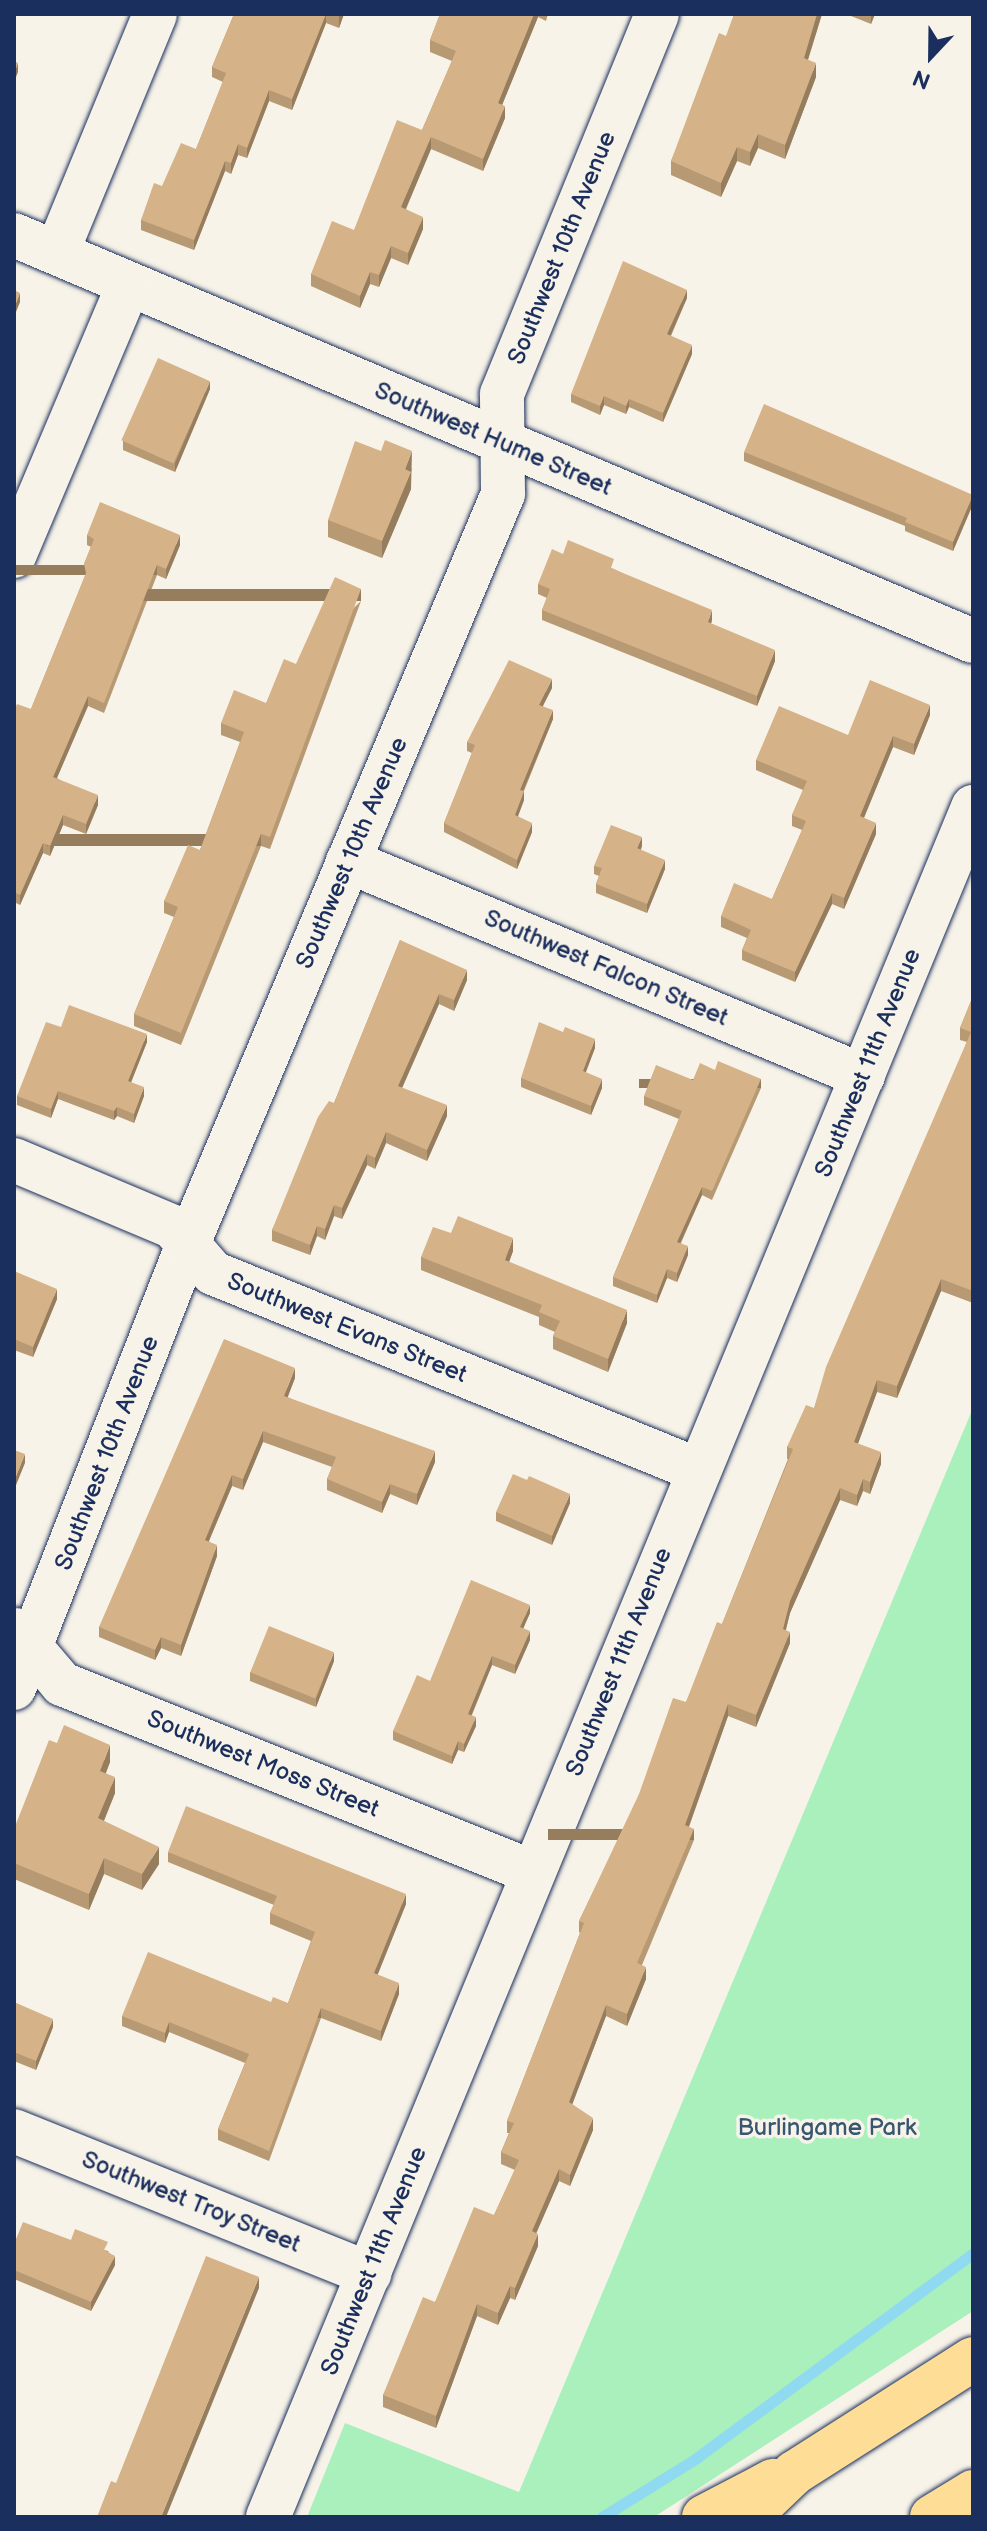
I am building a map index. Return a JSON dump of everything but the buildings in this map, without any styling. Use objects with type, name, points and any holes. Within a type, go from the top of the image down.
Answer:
[{"type":"highway","points":[[748,2517],[794,2473],[973,2359]]},
{"type":"highway","points":[[704,2517],[746,2491],[794,2473]]},
{"type":"highway","points":[[932,2517],[973,2492]]},
{"type":"street","points":[[57,252],[155,14]]},
{"type":"street","name":"Southwest 10th Avenue","points":[[14,1688],[22,1638],[503,494],[502,394],[657,14]]},
{"type":"street","name":"Southwest Hume Street","points":[[14,235],[973,641]]},
{"type":"street","points":[[14,556],[129,284]]},
{"type":"street","name":"Southwest 11th Avenue","points":[[268,2517],[973,807]]},
{"type":"street","name":"Southwest Falcon Street","points":[[348,861],[863,1076]]},
{"type":"street","name":"Southwest Evans Street","points":[[14,1160],[164,1222],[213,1273],[698,1470]]},
{"type":"street","name":"Southwest Moss Street","points":[[22,1638],[62,1684],[532,1872]]},
{"type":"street","name":"Southwest Troy Street","points":[[14,2131],[369,2274]]},
{"type":"green space","name":"Burlingame Park","points":[[973,1408],[973,2311],[654,2517],[307,2517],[345,2423],[519,2492]]},
{"type":"waterway","points":[[602,2517],[695,2459],[973,2253]]}]
